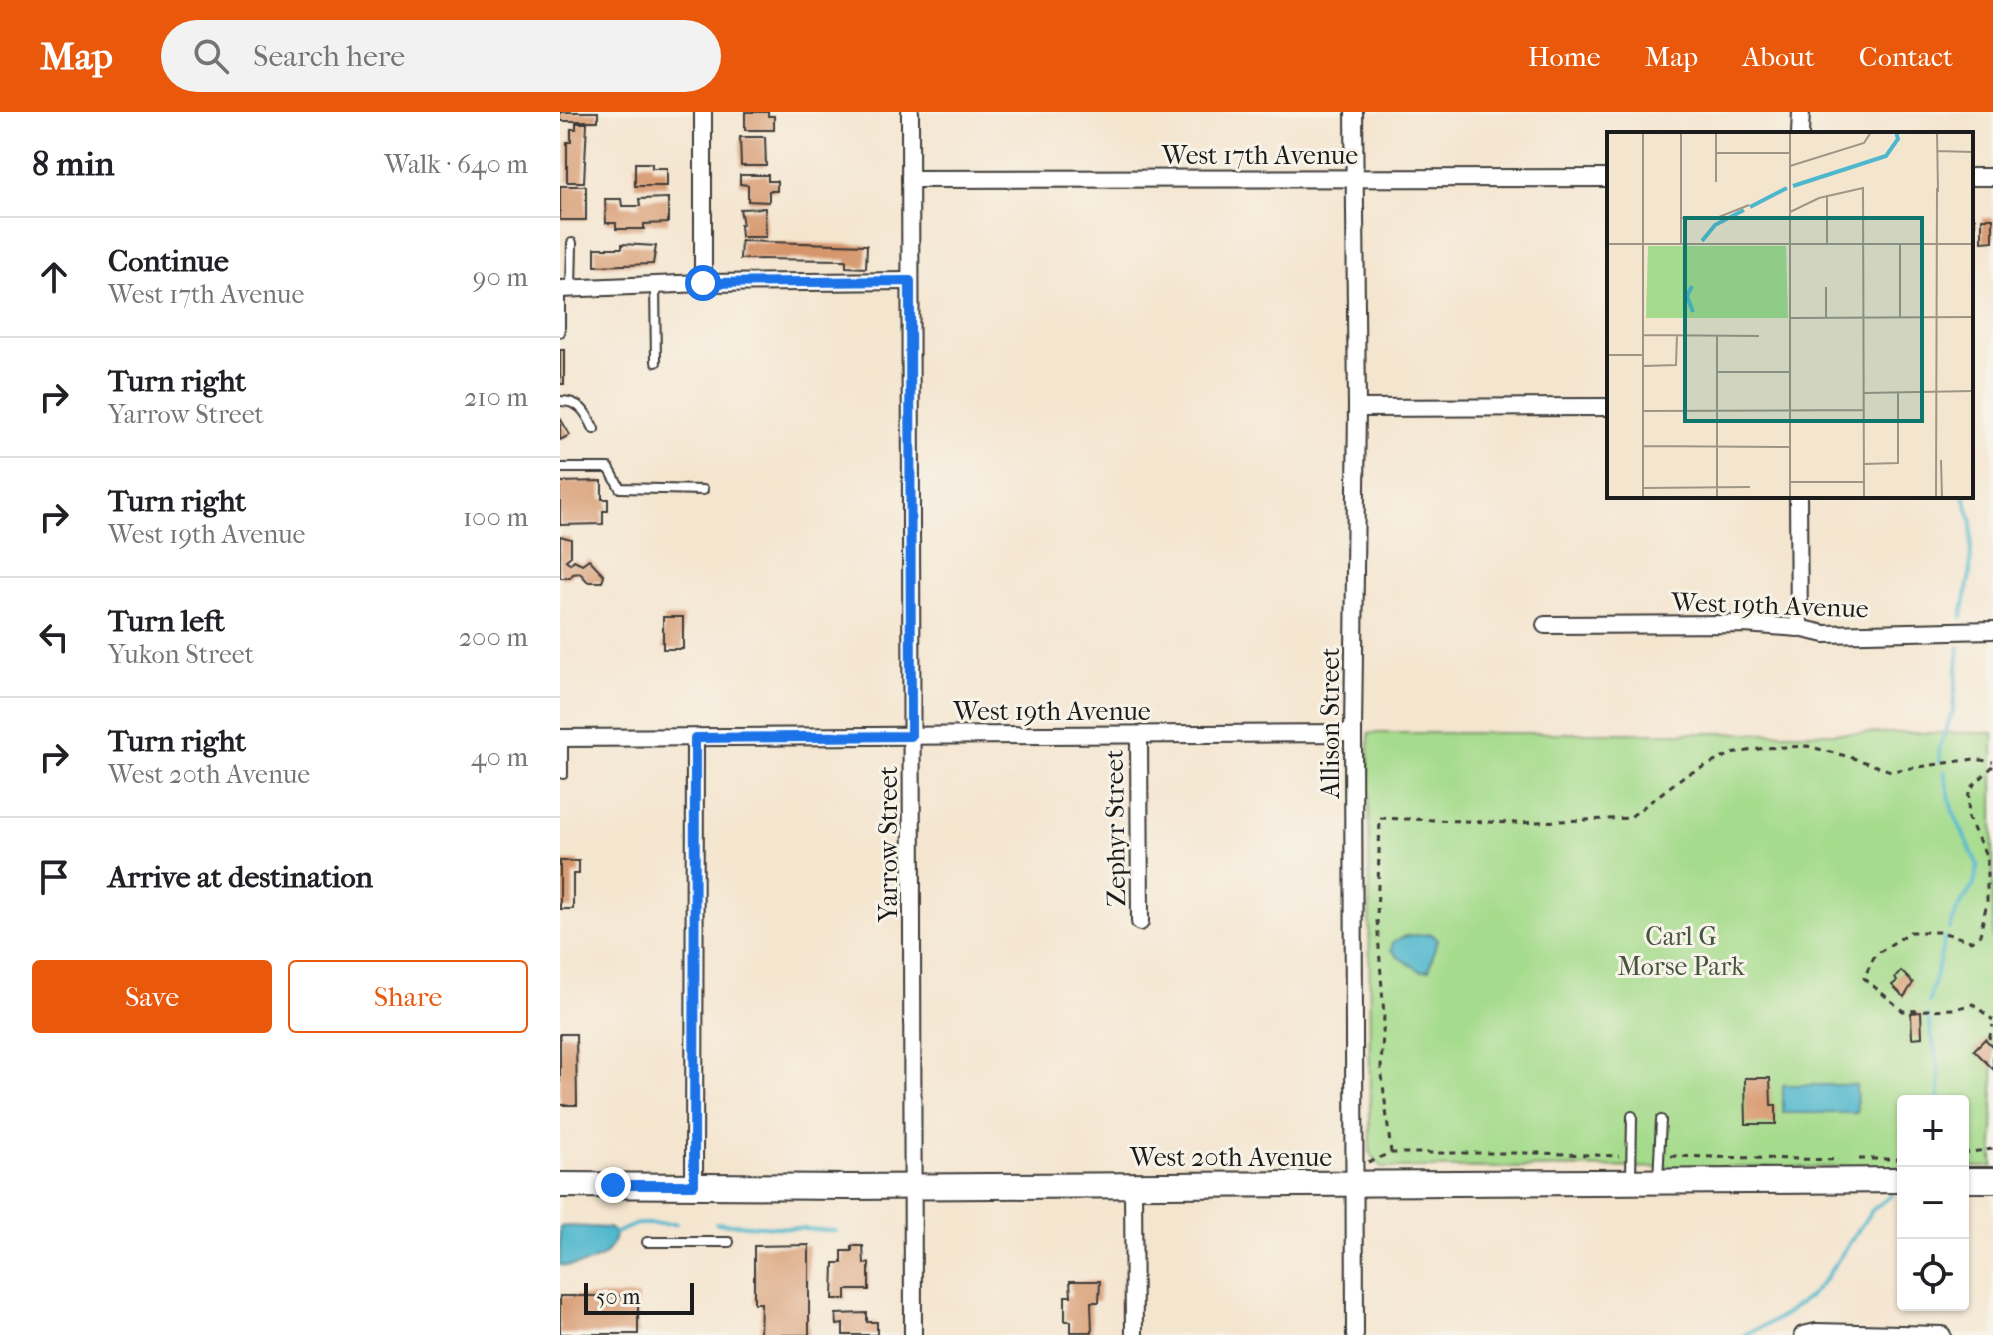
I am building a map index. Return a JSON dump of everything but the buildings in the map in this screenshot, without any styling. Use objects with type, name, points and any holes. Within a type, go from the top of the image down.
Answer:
[{"type":"street","points":[[703,112],[703,283]]},
{"type":"street","name":"Yarrow Street","points":[[910,112],[913,1335]]},
{"type":"street","name":"Allison Street","points":[[1354,112],[1357,408],[1353,733],[1355,1335]]},
{"type":"street","points":[[1800,132],[1801,112]]},
{"type":"street","name":"West 17th Avenue","points":[[910,179],[1607,178]]},
{"type":"street","points":[[564,289],[703,283],[910,281]]},
{"type":"street","points":[[1357,408],[1607,407]]},
{"type":"street","points":[[1798,498],[1799,628]]},
{"type":"street","name":"West 19th Avenue","points":[[1545,625],[1744,624],[1799,628],[1825,634],[1993,630]]},
{"type":"street","name":"West 19th Avenue","points":[[562,738],[1353,733]]},
{"type":"street","name":"Zephyr Street","points":[[1139,735],[1140,922]]},
{"type":"street","points":[[694,1185],[695,738]]},
{"type":"street","name":"West 20th Avenue","points":[[566,1182],[912,1187],[1133,1185],[1354,1175],[1631,1181],[1897,1180]]},
{"type":"street","points":[[1969,1180],[1993,1180]]},
{"type":"street","points":[[1133,1185],[1134,1335]]},
{"type":"street","points":[[1803,1335],[1816,1332],[1942,1335]]},
{"type":"lane","points":[[560,332],[572,243]]},
{"type":"lane","points":[[655,285],[656,362]]},
{"type":"lane","points":[[560,401],[570,401],[585,410],[594,429]]},
{"type":"lane","points":[[560,468],[609,468],[620,488],[703,490]]},
{"type":"lane","points":[[562,738],[563,774]]},
{"type":"lane","points":[[1631,1181],[1632,1116]]},
{"type":"lane","points":[[1658,1181],[1661,1120]]},
{"type":"lane","points":[[647,1242],[729,1242]]},
{"type":"path","points":[[1354,1175],[1391,1153],[1381,1067],[1384,1016],[1377,920],[1380,818],[1516,823],[1629,818],[1684,776],[1731,754],[1765,748],[1807,746],[1891,771],[1974,759],[1993,764],[1969,790],[1968,818],[1987,857],[1987,902],[1980,935],[1971,941],[1941,932],[1910,932],[1875,955],[1864,978],[1903,1011],[1955,1009],[1973,1004],[1993,1023],[1989,1039]]},
{"type":"path","points":[[1969,1152],[1993,1149]]},
{"type":"green space","name":"Carl G Morse Park","points":[[1369,733],[1993,733],[1993,1167],[1969,1167],[1969,1095],[1897,1095],[1897,1167],[1382,1168],[1370,1153]]},
{"type":"water","points":[[1432,934],[1437,939],[1429,970],[1421,971],[1391,949],[1394,941],[1406,936]]},
{"type":"water","points":[[1783,1085],[1856,1085],[1857,1113],[1783,1113]]},
{"type":"water","points":[[560,1227],[609,1228],[615,1233],[613,1242],[595,1260],[578,1265],[560,1265]]},
{"type":"waterway","points":[[1962,617],[1970,574],[1972,521],[1965,498]]},
{"type":"waterway","points":[[1940,761],[1939,749],[1953,711],[1959,647]]},
{"type":"waterway","points":[[1944,771],[1952,809],[1978,866],[1974,885],[1958,908],[1950,929]]},
{"type":"waterway","points":[[1929,1002],[1945,938]]},
{"type":"waterway","points":[[1928,1015],[1938,1069],[1939,1095]]},
{"type":"waterway","points":[[1744,1335],[1780,1318],[1810,1296],[1871,1211],[1892,1195]]},
{"type":"waterway","points":[[716,1223],[836,1231]]},
{"type":"waterway","points":[[615,1233],[637,1224],[676,1224]]},
{"type":"route","points":[[613,1185],[694,1185],[695,738],[911,736],[910,281],[703,283]]}]
